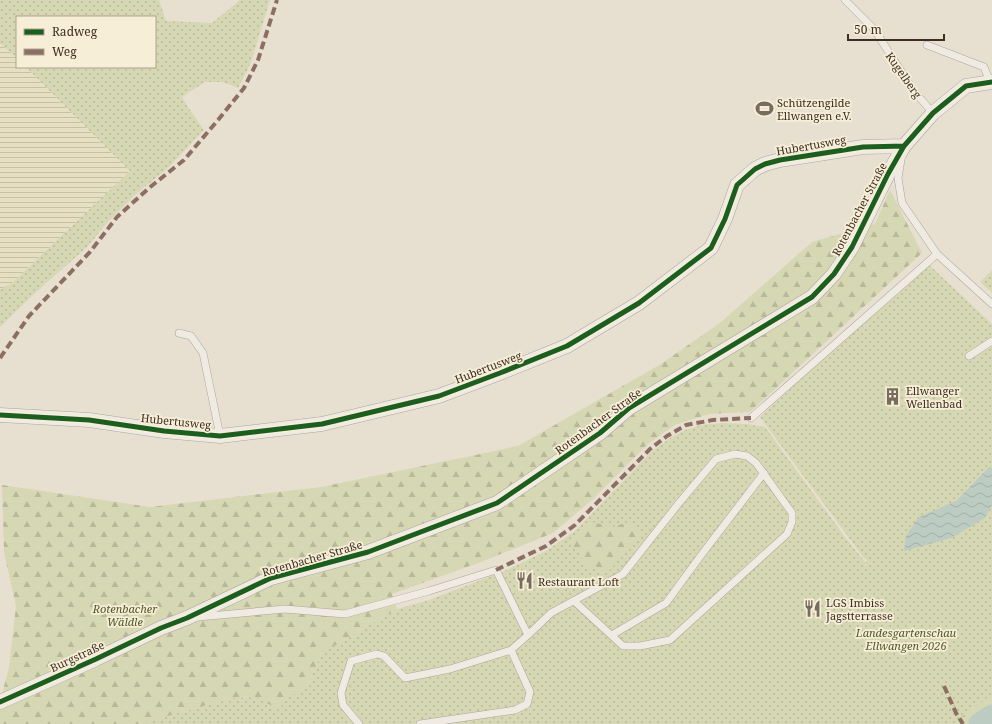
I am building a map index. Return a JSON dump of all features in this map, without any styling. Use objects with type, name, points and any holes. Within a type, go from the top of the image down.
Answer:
[{"type":"street","name":"Rotenbacher Straße","points":[[161,628],[187,618],[271,578],[368,552],[497,503],[600,433],[628,408],[812,297],[834,274],[852,247],[888,174],[904,146],[933,113],[966,86],[991,82]]},
{"type":"street","name":"Hubertusweg","points":[[0,415],[90,420],[164,431],[220,436],[322,424],[439,396],[567,346],[638,303],[711,248],[725,219],[737,185],[755,169],[765,164],[788,158],[863,147],[904,146]]},
{"type":"street","name":"Burgstraße","points":[[2,697],[161,628]]},
{"type":"lane","name":"Kugelberg","points":[[845,0],[874,29],[913,90],[933,113]]},
{"type":"lane","points":[[927,45],[984,67],[991,82]]},
{"type":"lane","points":[[904,146],[898,178],[902,203],[937,254],[992,304]]},
{"type":"lane","points":[[750,418],[937,254]]},
{"type":"lane","points":[[179,333],[191,336],[203,353],[220,436]]},
{"type":"lane","points":[[969,356],[992,341]]},
{"type":"lane","points":[[359,724],[343,705],[342,693],[351,661],[377,654],[384,656],[405,678],[450,670],[511,650],[551,613],[623,574],[716,459],[735,454],[747,456],[756,463],[764,473],[792,513],[792,522],[787,534],[670,640],[640,646],[624,646],[574,601]]},
{"type":"lane","points":[[612,635],[666,603],[764,473]]},
{"type":"lane","points":[[187,618],[285,609],[345,614],[430,591],[496,570],[528,635]]},
{"type":"lane","points":[[420,724],[515,710],[527,704],[530,692],[511,650]]},
{"type":"shaded area","points":[[0,43],[16,57],[16,68],[27,68],[130,171],[12,283],[0,290]]},
{"type":"green space","points":[[0,0],[159,0],[166,21],[212,23],[240,0],[270,0],[250,65],[238,88],[223,82],[205,82],[182,97],[204,130],[169,167],[136,194],[108,222],[87,247],[34,294],[0,327],[0,290],[12,283],[130,171],[27,68],[156,68],[156,16],[16,16],[16,57],[0,43]]},
{"type":"green space","name":"Rotenbacher Wäldle","points":[[890,190],[922,253],[750,412],[709,414],[675,425],[648,444],[592,500],[553,533],[481,562],[392,594],[397,609],[322,653],[305,690],[287,699],[280,710],[255,697],[231,698],[140,724],[0,724],[0,702],[9,667],[16,606],[4,552],[2,485],[150,507],[321,487],[518,446],[661,364],[721,322],[812,242],[875,224]]},
{"type":"green space","name":"Landesgartenschau Ellwangen 2026","points":[[927,263],[992,324],[992,724],[140,724],[231,698],[256,697],[282,703],[293,694],[305,690],[322,653],[397,609],[429,600],[502,572],[546,551],[575,531],[651,452],[670,438],[685,430],[701,425],[723,423],[765,427],[845,537],[866,563],[867,560],[863,557],[760,417]]},
{"type":"green space","points":[[992,270],[992,293],[980,282]]},
{"type":"green space","points":[[592,522],[612,527],[633,523],[641,532],[608,572],[586,567],[578,551],[571,547],[570,541],[579,531]]},
{"type":"green space","points":[[992,694],[992,724],[956,724],[955,722]]},
{"type":"water","points":[[989,467],[992,468],[992,505],[985,518],[951,538],[904,551],[906,536],[919,517],[956,501]]},
{"type":"waterway","points":[[980,724],[992,716]]},
{"type":"marked path","points":[[0,358],[29,316],[90,252],[117,217],[149,188],[184,160],[244,88],[258,60],[277,0]]},
{"type":"marked path","points":[[496,570],[546,546],[575,525],[650,449],[667,436],[686,425],[713,420],[751,418]]},
{"type":"marked path","points":[[944,686],[956,713],[963,724]]},
{"type":"cycle path","points":[[0,702],[161,628],[187,618],[271,578],[368,552],[497,503],[600,433],[629,408],[812,297],[834,274],[852,247],[888,174],[904,146],[933,113],[966,86],[992,82]]},
{"type":"cycle path","points":[[0,415],[89,420],[164,431],[220,436],[322,424],[439,396],[567,346],[639,303],[711,248],[725,219],[737,185],[755,169],[765,164],[780,160],[863,147],[904,146]]},
{"type":"place","name":"Schützengilde Ellwangen e.V.","points":[[764,108]]},
{"type":"place","name":"Ellwanger Wellenbad","points":[[893,396]]},
{"type":"place","name":"Restaurant Loft","points":[[525,581]]},
{"type":"place","name":"LGS Imbiss Jagstterrasse","points":[[813,608]]}]
